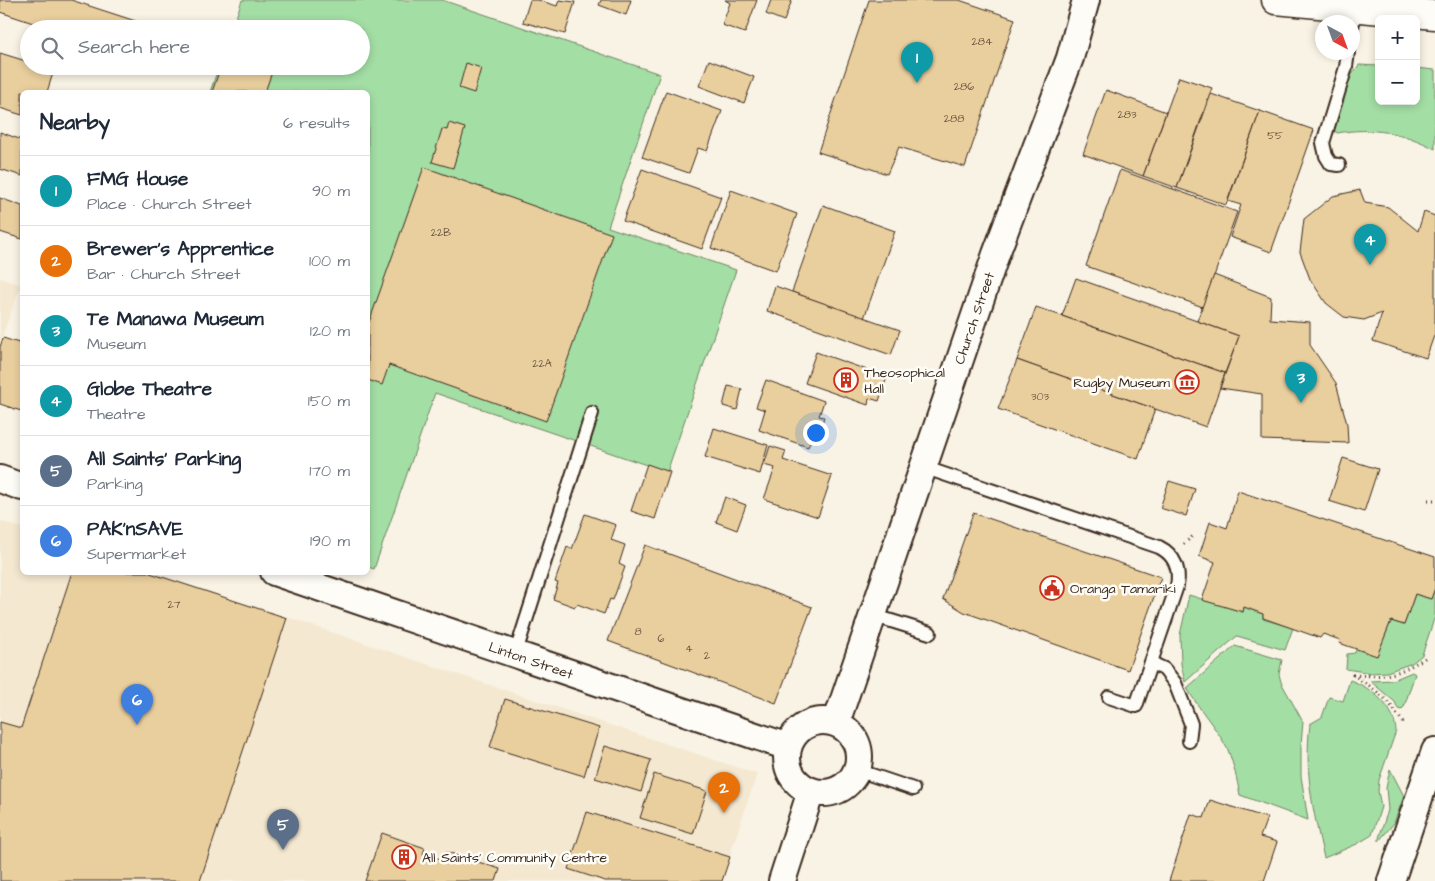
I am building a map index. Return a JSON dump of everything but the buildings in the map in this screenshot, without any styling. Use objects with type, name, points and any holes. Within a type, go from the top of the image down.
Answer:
[{"type":"main road","points":[[1276,0],[1370,12],[1435,15]]},
{"type":"street","name":"Church Street","points":[[836,723],[996,254],[1070,58],[1086,0]]},
{"type":"street","points":[[0,479],[20,486]]},
{"type":"street","name":"Linton Street","points":[[283,575],[788,747]]},
{"type":"street","points":[[824,721],[836,723],[845,729],[856,742],[859,759],[851,780],[833,792],[822,793],[811,791],[801,786],[794,778],[789,769],[788,747],[793,736],[802,728],[812,723],[824,721]]},
{"type":"street","points":[[1391,881],[1433,766]]},
{"type":"street","points":[[782,881],[811,791]]},
{"type":"lane","points":[[1339,165],[1331,164],[1326,156],[1323,143],[1347,60]]},
{"type":"lane","points":[[515,655],[592,413]]},
{"type":"lane","points":[[923,467],[1159,547],[1168,552],[1178,570],[1178,578],[1174,596],[1136,706],[1109,696]]},
{"type":"lane","points":[[872,615],[930,633]]},
{"type":"lane","points":[[1151,664],[1164,669],[1175,683],[1191,724],[1189,741]]},
{"type":"lane","points":[[856,770],[913,789]]},
{"type":"path","points":[[1428,500],[1435,500]]},
{"type":"path","points":[[1403,723],[1392,705],[1383,696],[1366,682],[1353,675],[1381,676],[1397,673],[1425,658]]},
{"type":"shaded area","points":[[0,278],[20,285],[20,288],[0,342]]},
{"type":"shaded area","points":[[0,521],[20,527],[20,575],[160,575],[757,774],[721,881],[0,881]]},
{"type":"green space","points":[[242,0],[442,0],[660,74],[608,227],[736,270],[667,472],[435,393],[374,569],[370,568],[370,90],[211,90],[216,75],[370,75],[370,20],[235,20]]},
{"type":"green space","points":[[1359,65],[1375,66],[1375,105],[1420,105],[1420,68],[1435,70],[1435,149],[1412,138],[1388,132],[1350,131],[1337,133],[1333,128],[1350,77]]},
{"type":"green space","points":[[1435,588],[1435,616],[1422,655],[1412,663],[1387,672],[1371,673],[1346,669],[1347,654],[1355,653],[1356,649],[1377,655],[1391,621],[1404,625],[1415,594],[1431,599]]},
{"type":"green space","points":[[1189,595],[1243,612],[1244,607],[1263,614],[1263,619],[1293,628],[1285,650],[1237,636],[1185,682],[1181,664],[1180,635]]},
{"type":"green space","points":[[1235,646],[1282,660],[1279,674],[1281,682],[1303,722],[1301,776],[1308,820],[1240,795],[1228,750],[1187,688]]},
{"type":"green space","points":[[1412,672],[1415,674],[1404,707],[1401,710],[1398,709],[1395,702],[1370,681],[1393,680]]},
{"type":"green space","points":[[1350,680],[1374,693],[1387,706],[1395,722],[1396,731],[1379,780],[1378,791],[1381,807],[1372,835],[1357,844],[1324,858],[1313,807],[1309,775],[1308,742],[1310,724],[1322,717],[1329,697],[1343,701]]},
{"type":"green space","points":[[1390,769],[1404,796],[1394,823],[1379,841],[1388,810],[1386,788]]},
{"type":"place","name":"FMG House","points":[[917,83]]},
{"type":"place","name":"Globe Theatre","points":[[1370,265]]},
{"type":"place","name":"Theosophical Hall","points":[[846,380]]},
{"type":"place","name":"Rugby Museum","points":[[1187,382]]},
{"type":"place","name":"Te Manawa Museum","points":[[1301,403]]},
{"type":"place","name":"Oranga Tamariki","points":[[1052,588]]},
{"type":"place","name":"PAK'nSAVE","points":[[137,725]]},
{"type":"place","name":"Brewer's Apprentice","points":[[724,813]]},
{"type":"place","name":"All Saints' Parking","points":[[283,850]]},
{"type":"place","name":"All Saints' Community Centre","points":[[404,857]]}]
